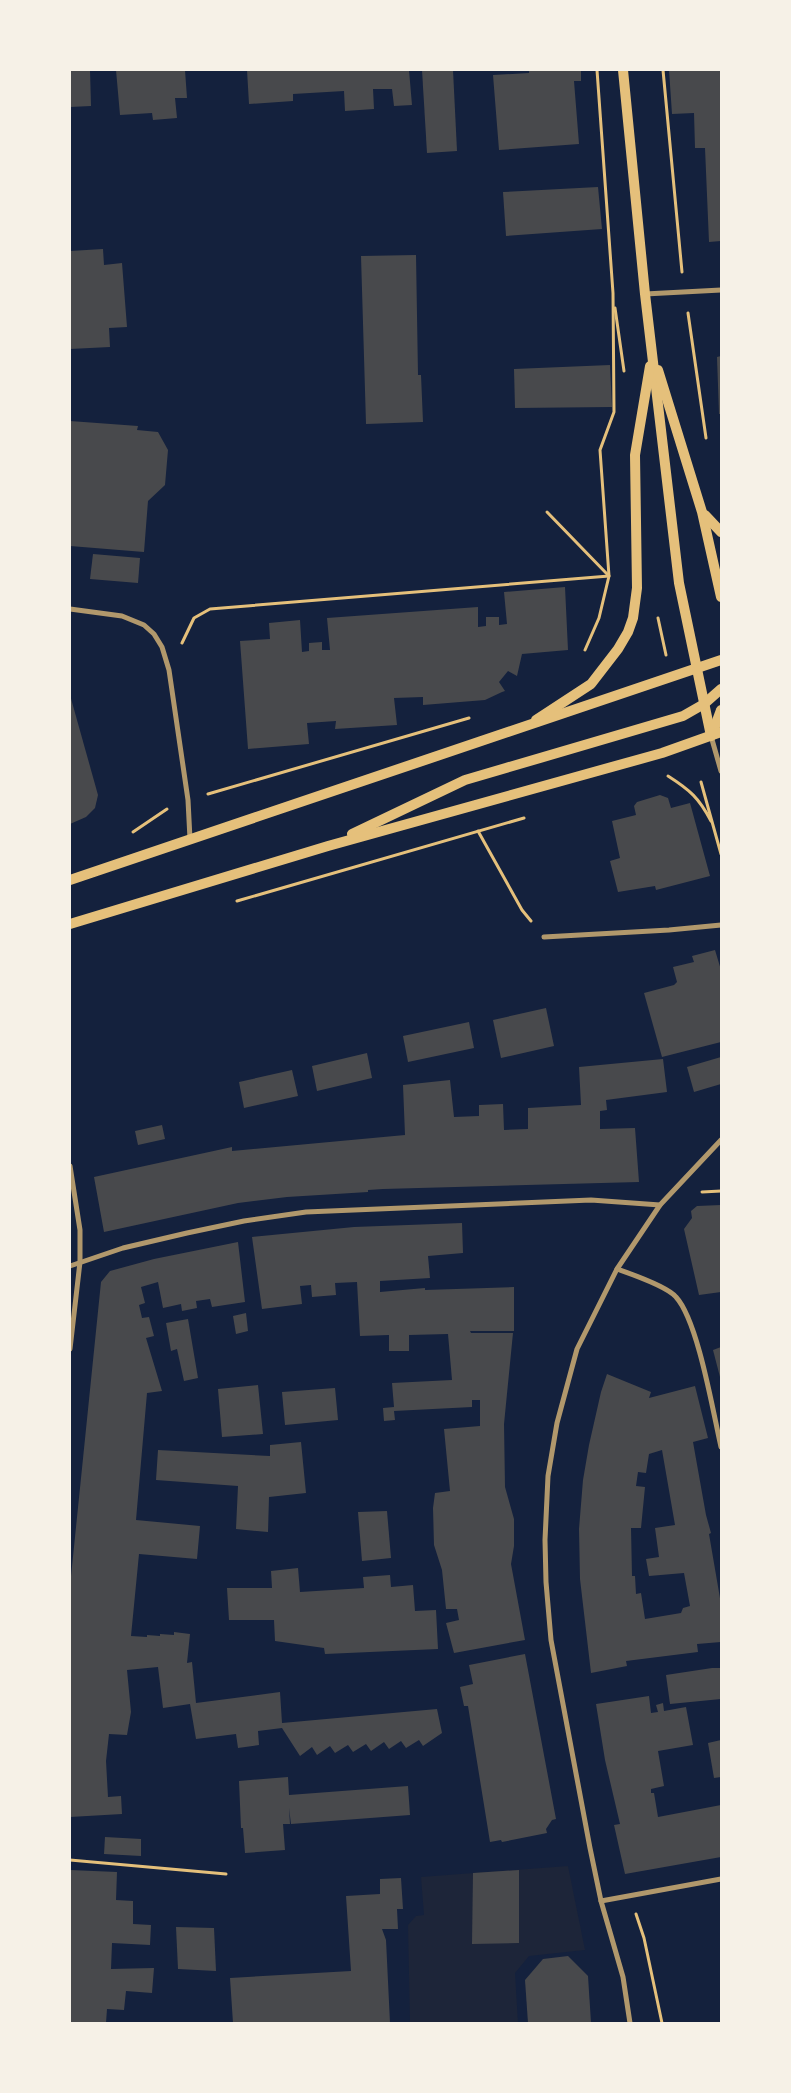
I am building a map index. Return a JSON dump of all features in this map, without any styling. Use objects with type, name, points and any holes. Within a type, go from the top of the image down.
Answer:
[{"type":"main road","points":[[623,70],[645,294],[679,583],[704,704],[716,734]]},
{"type":"main road","points":[[652,353],[702,512],[721,597]]},
{"type":"main road","points":[[524,728],[591,684],[628,632],[633,618],[637,588],[635,455],[652,353]]},
{"type":"main road","points":[[702,512],[721,532]]},
{"type":"main road","points":[[70,880],[721,660]]},
{"type":"main road","points":[[328,846],[465,780],[683,716],[704,704],[721,689]]},
{"type":"main road","points":[[716,734],[721,710]]},
{"type":"main road","points":[[70,924],[328,846],[653,755],[716,734]]},
{"type":"street","points":[[645,294],[721,290]]},
{"type":"street","points":[[70,609],[122,616],[144,625],[154,634],[162,648],[169,670],[188,800],[190,839]]},
{"type":"street","points":[[716,734],[721,771]]},
{"type":"street","points":[[544,937],[721,925]]},
{"type":"street","points":[[630,2023],[623,1977],[602,1901],[551,1640],[545,1540],[551,1458],[556,1423],[576,1349],[617,1269],[660,1205],[721,1140]]},
{"type":"street","points":[[70,1166],[80,1230],[80,1262],[70,1349]]},
{"type":"street","points":[[70,1266],[123,1248],[187,1233],[244,1221],[306,1212],[591,1200],[660,1205]]},
{"type":"street","points":[[617,1269],[636,1276],[676,1296],[691,1324],[721,1447]]},
{"type":"street","points":[[602,1901],[721,1879]]},
{"type":"path","points":[[582,658],[600,618],[609,576],[600,450],[614,412],[613,293],[597,70]]},
{"type":"path","points":[[547,512],[609,576]]},
{"type":"path","points":[[169,670],[194,618],[210,609],[609,576]]},
{"type":"path","points":[[130,835],[159,812],[188,800],[470,718]]},
{"type":"path","points":[[699,774],[721,854]]},
{"type":"path","points":[[659,778],[667,776]]},
{"type":"path","points":[[227,903],[534,815]]},
{"type":"path","points":[[478,832],[522,910],[544,937]]},
{"type":"path","points":[[694,1192],[721,1191]]},
{"type":"path","points":[[70,1860],[226,1874]]},
{"type":"path","points":[[630,1896],[644,1938],[662,2023]]},
{"type":"shaded area","points":[[568,1866],[585,1950],[529,1956],[515,1973],[518,2023],[410,2023],[408,1925],[416,1916],[424,1915],[421,1877]]},
{"type":"building","points":[[70,70],[90,70],[91,106],[70,107]]},
{"type":"building","points":[[116,70],[185,70],[187,98],[175,98],[177,118],[153,120],[152,113],[120,115]]},
{"type":"building","points":[[247,70],[409,70],[412,105],[394,106],[392,89],[373,89],[374,109],[345,111],[344,91],[293,94],[293,101],[249,104]]},
{"type":"building","points":[[422,70],[453,70],[457,151],[427,153]]},
{"type":"building","points":[[529,70],[581,70],[581,81],[574,81],[579,144],[499,150],[493,75],[529,73]]},
{"type":"building","points":[[669,70],[721,70],[721,241],[709,242],[705,148],[695,148],[694,113],[672,114]]},
{"type":"building","points":[[598,187],[602,229],[506,236],[503,192]]},
{"type":"building","points":[[103,249],[104,265],[122,263],[127,327],[109,328],[110,347],[70,349],[70,251]]},
{"type":"building","points":[[416,255],[418,375],[421,375],[423,422],[366,424],[361,256]]},
{"type":"building","points":[[721,356],[721,414],[719,414],[717,357]]},
{"type":"building","points":[[610,365],[612,407],[515,408],[514,369]]},
{"type":"building","points":[[70,421],[138,426],[137,430],[158,432],[168,450],[165,485],[148,501],[144,552],[70,546]]},
{"type":"building","points":[[93,554],[140,558],[138,583],[90,579]]},
{"type":"building","points":[[565,587],[568,650],[522,654],[517,676],[508,671],[499,682],[505,691],[485,700],[423,705],[423,697],[394,698],[397,725],[335,729],[336,721],[307,723],[309,744],[248,749],[240,641],[270,639],[269,623],[300,620],[302,652],[309,651],[309,643],[322,642],[322,650],[330,650],[327,618],[478,607],[478,627],[486,626],[486,617],[499,617],[499,625],[507,624],[504,592]]},
{"type":"building","points":[[70,695],[98,795],[95,808],[86,817],[70,824]]},
{"type":"building","points":[[660,795],[668,798],[671,808],[690,803],[710,876],[656,890],[655,886],[618,892],[610,861],[620,858],[612,821],[636,815],[634,806],[637,802]]},
{"type":"building","points":[[715,950],[721,970],[721,1042],[662,1057],[644,993],[674,985],[677,982],[673,967],[694,962],[692,956]]},
{"type":"building","points":[[546,1008],[554,1046],[501,1058],[493,1020]]},
{"type":"building","points":[[469,1022],[474,1048],[408,1062],[403,1036]]},
{"type":"building","points":[[367,1053],[372,1078],[317,1091],[312,1066]]},
{"type":"building","points":[[721,1057],[721,1084],[694,1092],[687,1067]]},
{"type":"building","points":[[663,1059],[667,1092],[606,1100],[607,1110],[600,1111],[600,1129],[635,1128],[639,1182],[383,1189],[368,1190],[368,1192],[287,1197],[238,1203],[104,1232],[94,1177],[232,1147],[232,1151],[405,1135],[403,1085],[450,1080],[454,1117],[479,1116],[479,1105],[503,1104],[504,1130],[528,1129],[528,1108],[581,1105],[579,1067]]},
{"type":"building","points":[[292,1070],[298,1096],[244,1108],[239,1082]]},
{"type":"building","points":[[162,1125],[165,1139],[138,1145],[135,1131]]},
{"type":"building","points":[[721,1205],[721,1292],[699,1295],[684,1229],[692,1218],[691,1211],[697,1206]]},
{"type":"building","points":[[462,1223],[463,1253],[428,1256],[430,1278],[380,1281],[380,1292],[425,1288],[425,1290],[514,1287],[514,1331],[470,1331],[471,1333],[513,1333],[504,1424],[505,1487],[514,1519],[514,1546],[511,1564],[525,1640],[454,1653],[446,1623],[459,1620],[457,1609],[446,1609],[442,1570],[434,1545],[433,1508],[435,1493],[450,1491],[444,1429],[480,1426],[480,1400],[472,1400],[472,1407],[394,1411],[395,1420],[384,1421],[383,1408],[394,1407],[392,1383],[452,1380],[448,1334],[409,1335],[409,1351],[389,1351],[389,1335],[360,1336],[357,1282],[335,1283],[336,1295],[312,1297],[311,1285],[300,1286],[302,1304],[262,1309],[252,1237],[354,1227]]},
{"type":"building","points":[[238,1242],[245,1302],[212,1307],[210,1299],[196,1301],[197,1308],[182,1311],[181,1304],[163,1308],[158,1282],[141,1287],[145,1303],[139,1305],[142,1318],[149,1317],[154,1336],[146,1338],[162,1391],[147,1393],[136,1520],[200,1526],[197,1559],[139,1554],[131,1636],[174,1635],[174,1632],[190,1634],[187,1663],[192,1662],[196,1703],[280,1692],[282,1723],[437,1709],[442,1733],[423,1746],[419,1740],[406,1748],[401,1741],[389,1749],[384,1742],[371,1751],[366,1744],[353,1752],[348,1745],[335,1753],[330,1746],[317,1755],[312,1747],[300,1756],[282,1728],[258,1731],[259,1745],[238,1748],[236,1734],[196,1739],[190,1704],[163,1708],[158,1667],[127,1670],[131,1712],[127,1735],[109,1734],[106,1761],[108,1797],[121,1796],[122,1814],[70,1817],[70,1586],[101,1282],[110,1271],[154,1259]]},
{"type":"building","points":[[246,1313],[248,1331],[236,1334],[233,1316]]},
{"type":"building","points":[[188,1319],[198,1378],[184,1381],[177,1349],[171,1351],[166,1323]]},
{"type":"building","points":[[721,1347],[721,1377],[720,1377],[713,1350]]},
{"type":"building","points":[[607,1374],[651,1392],[649,1398],[695,1386],[708,1438],[693,1442],[711,1533],[709,1534],[721,1604],[721,1642],[697,1644],[698,1652],[626,1661],[627,1666],[591,1673],[580,1579],[579,1529],[583,1480],[601,1392]],"holes":[[[662,1450],[675,1525],[655,1528],[659,1557],[646,1559],[649,1576],[684,1573],[690,1606],[683,1608],[681,1613],[645,1619],[641,1593],[636,1594],[635,1576],[632,1576],[631,1528],[641,1528],[645,1487],[636,1486],[638,1472],[646,1473],[649,1454]]]},
{"type":"building","points":[[258,1385],[263,1434],[222,1437],[218,1389]]},
{"type":"building","points":[[335,1388],[338,1420],[285,1425],[282,1392]]},
{"type":"building","points":[[301,1442],[306,1493],[269,1497],[268,1532],[236,1529],[238,1486],[156,1480],[158,1450],[270,1456],[270,1445]]},
{"type":"building","points":[[387,1511],[391,1558],[362,1561],[358,1512]]},
{"type":"building","points":[[298,1568],[300,1592],[364,1588],[363,1577],[390,1575],[391,1587],[413,1585],[415,1611],[436,1610],[438,1649],[325,1654],[324,1648],[275,1641],[274,1620],[229,1620],[227,1588],[272,1588],[271,1571]]},
{"type":"building","points":[[525,1654],[556,1819],[552,1820],[546,1829],[547,1833],[502,1842],[501,1840],[490,1842],[468,1706],[464,1706],[460,1687],[473,1684],[469,1665]]},
{"type":"building","points":[[721,1668],[721,1699],[670,1704],[666,1675]]},
{"type":"building","points":[[649,1696],[651,1713],[658,1712],[656,1705],[663,1703],[664,1711],[686,1707],[693,1745],[658,1751],[664,1786],[651,1789],[651,1793],[654,1793],[658,1817],[721,1805],[721,1857],[625,1874],[614,1825],[620,1824],[605,1760],[596,1704]]},
{"type":"building","points":[[721,1740],[721,1777],[714,1778],[708,1743]]},
{"type":"building","points":[[288,1777],[289,1795],[408,1786],[410,1815],[291,1824],[289,1808],[290,1824],[283,1824],[285,1850],[245,1853],[243,1828],[241,1828],[239,1781]]},
{"type":"building","points":[[105,1837],[141,1839],[141,1856],[104,1854]]},
{"type":"building","points":[[70,1870],[117,1872],[116,1900],[133,1901],[133,1924],[151,1925],[150,1945],[112,1943],[111,1969],[154,1968],[152,1993],[126,1991],[124,2010],[107,2009],[106,2023],[70,2023]]},
{"type":"building","points":[[519,1870],[519,1943],[472,1944],[473,1873]]},
{"type":"building","points":[[401,1878],[403,1909],[397,1909],[398,1929],[382,1929],[386,1940],[390,2023],[233,2023],[230,1978],[351,1971],[346,1896],[380,1894],[380,1879]]},
{"type":"building","points":[[176,1927],[214,1928],[216,1971],[178,1969]]},
{"type":"building","points":[[568,1956],[588,1976],[591,2023],[528,2023],[525,1980],[543,1959]]}]
